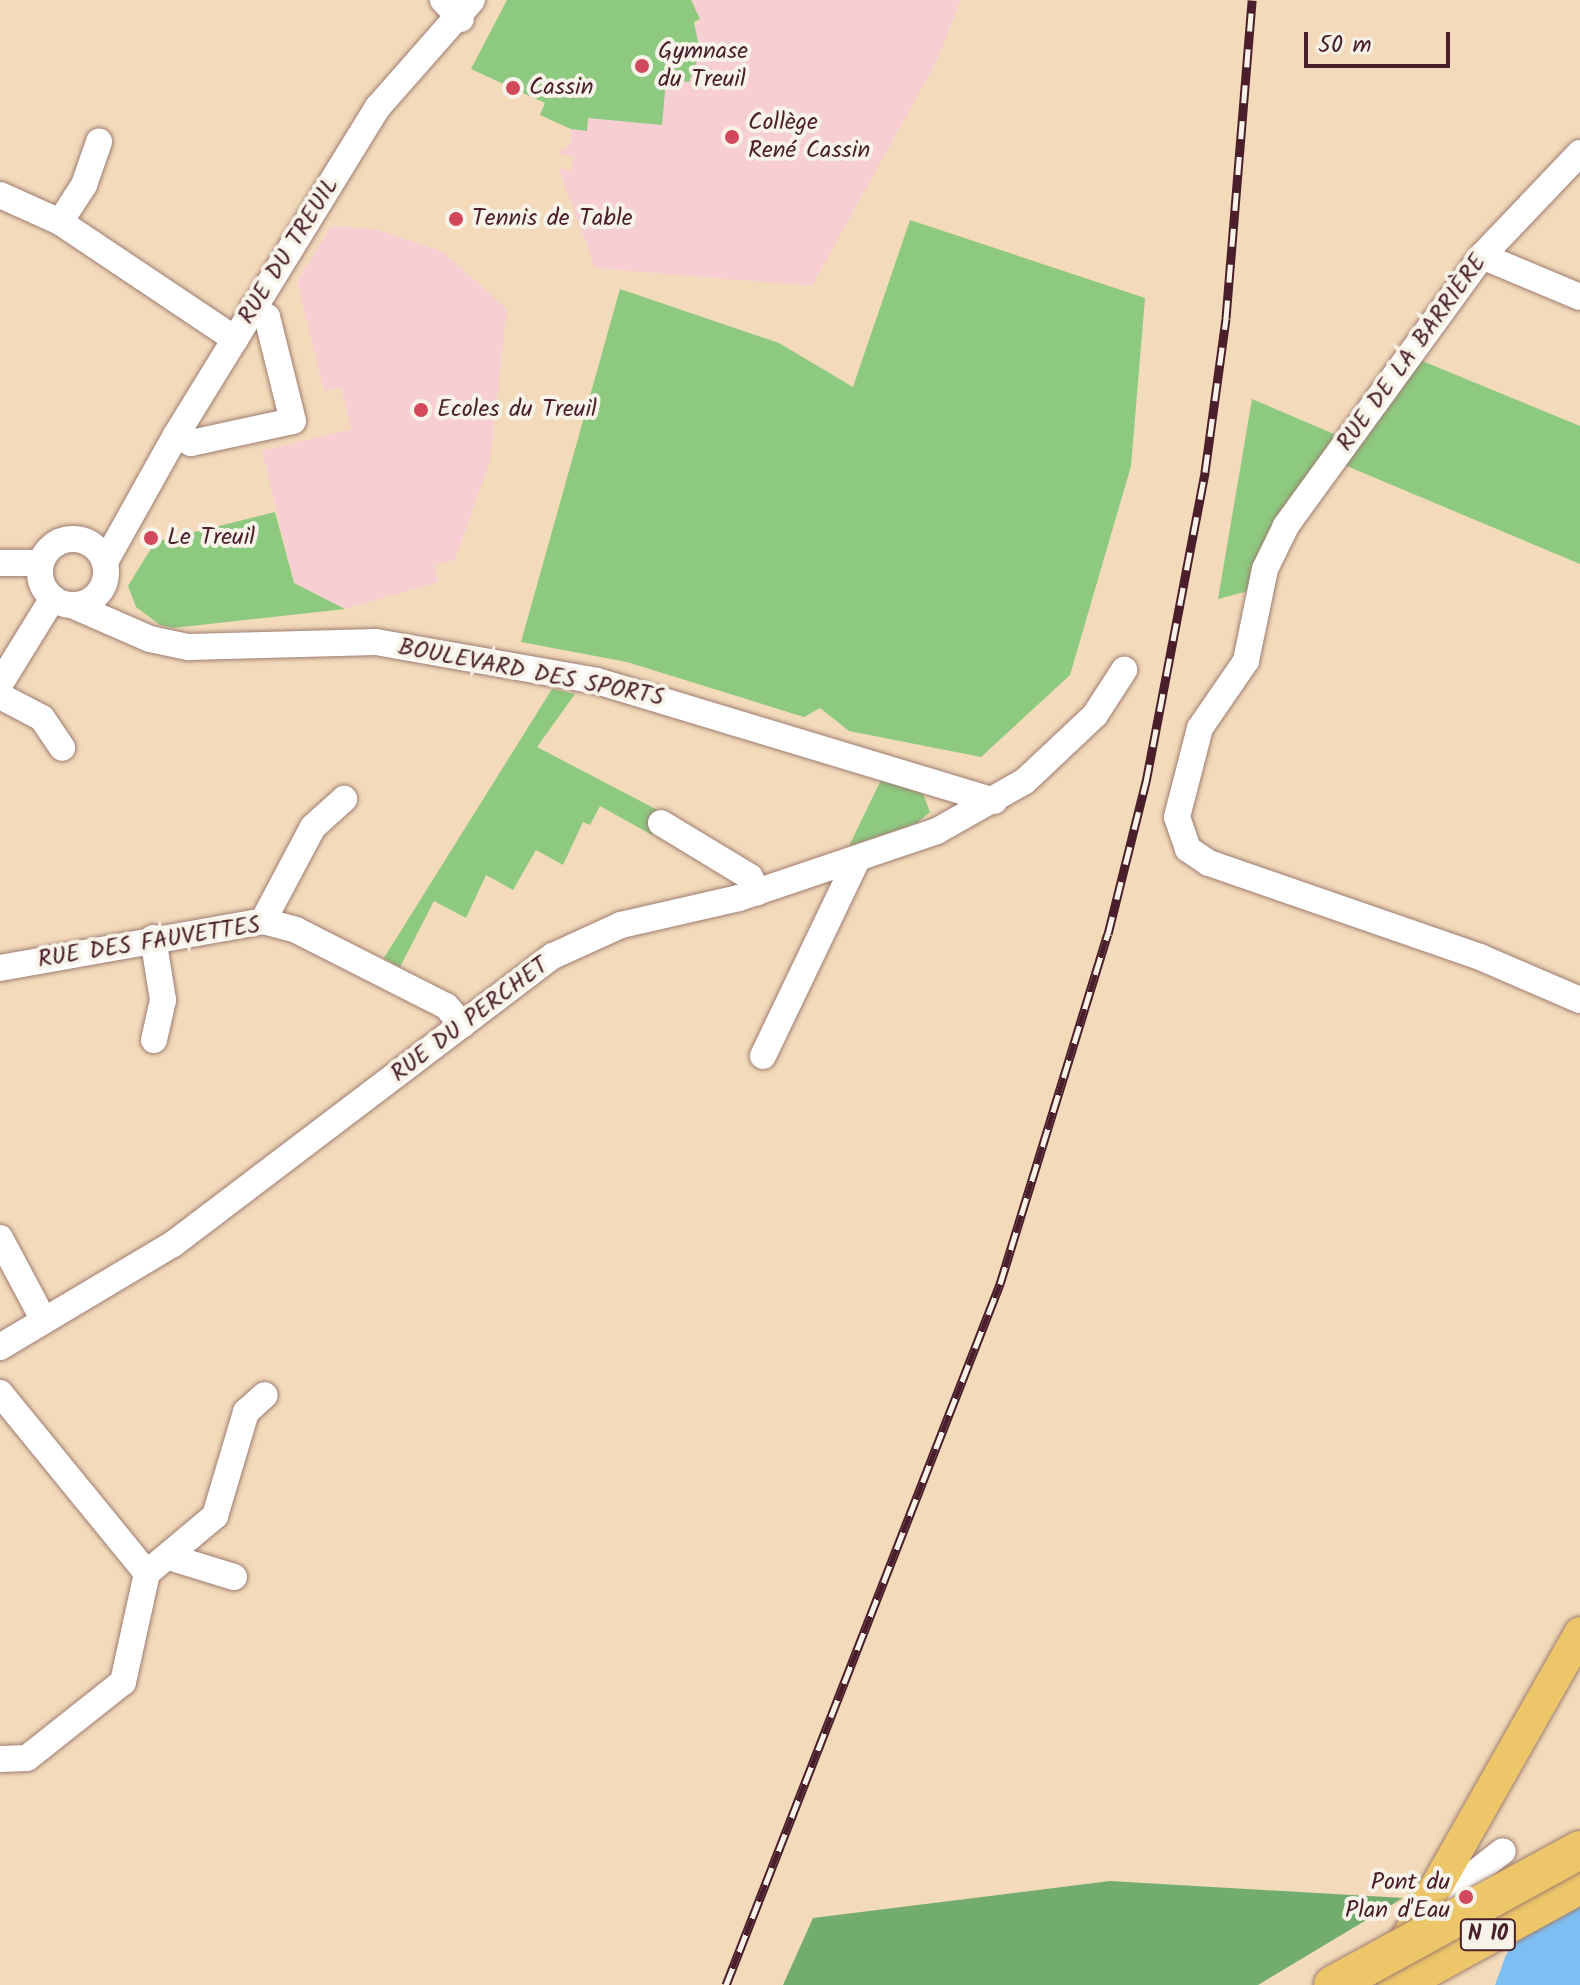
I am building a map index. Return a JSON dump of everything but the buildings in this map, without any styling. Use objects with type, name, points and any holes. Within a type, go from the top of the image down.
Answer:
[{"type":"highway","name":"N 10","points":[[1333,1985],[1580,1850]]},
{"type":"highway","name":"N 10","points":[[1397,1985],[1580,1885]]},
{"type":"main road","points":[[1380,1985],[1580,1633]]},
{"type":"street","name":"RUE DU TREUIL","points":[[104,574],[127,518],[378,107],[459,6]]},
{"type":"street","points":[[60,222],[84,185],[99,142]]},
{"type":"street","name":"RUE DE LA BARRIÈRE","points":[[1580,153],[1482,256],[1286,526],[1265,569],[1246,661],[1200,728],[1177,817],[1188,849],[1209,863],[1480,957],[1580,1000]]},
{"type":"street","points":[[0,195],[60,222],[235,339]]},
{"type":"street","points":[[1482,256],[1580,297]]},
{"type":"street","points":[[176,435],[191,443],[293,421],[267,317],[253,308]]},
{"type":"street","points":[[78,539],[98,549],[104,574],[91,600],[63,602],[42,582],[41,563],[51,547],[127,518]]},
{"type":"street","points":[[0,563],[41,563]]},
{"type":"street","name":"BOULEVARD DES SPORTS","points":[[104,574],[116,609],[150,639]]},
{"type":"street","points":[[0,684],[63,602]]},
{"type":"street","name":"BOULEVARD DES SPORTS","points":[[63,602],[150,639],[189,647],[376,642],[597,681],[994,801]]},
{"type":"street","name":"RUE DU PERCHET","points":[[0,1347],[173,1244],[553,956],[621,925],[757,892],[937,831],[1025,781],[1095,715],[1124,670]]},
{"type":"street","points":[[0,696],[42,718],[62,748]]},
{"type":"street","points":[[263,921],[313,827],[344,799]]},
{"type":"street","points":[[661,823],[750,877],[757,892]]},
{"type":"street","points":[[763,1056],[857,860]]},
{"type":"street","name":"RUE DES FAUVETTES","points":[[0,968],[153,938],[263,921],[296,930],[446,1006],[463,1025]]},
{"type":"street","points":[[153,938],[163,1000],[154,1040]]},
{"type":"street","points":[[0,1238],[43,1319]]},
{"type":"street","points":[[0,1393],[147,1573]]},
{"type":"street","points":[[0,1759],[27,1758],[123,1682],[147,1573],[215,1516],[246,1412],[265,1395]]},
{"type":"street","points":[[169,1557],[234,1577]]},
{"type":"street","points":[[1418,1918],[1503,1851]]},
{"type":"shaded area","name":"Collège René Cassin","points":[[691,0],[961,0],[937,61],[812,286],[595,268],[558,167],[571,171],[573,157],[559,153],[570,144],[571,129],[587,130],[587,118],[666,80],[700,19]]},
{"type":"shaded area","name":"Ecoles du Treuil","points":[[331,226],[376,229],[442,251],[507,309],[490,461],[455,560],[435,565],[439,582],[345,609],[294,583],[262,451],[351,429],[341,388],[324,391],[297,282]]},
{"type":"green space","points":[[507,0],[691,0],[700,19],[694,22],[700,52],[689,82],[666,80],[662,125],[588,118],[587,131],[571,129],[540,115],[545,103],[471,69]]},
{"type":"green space","points":[[910,220],[1145,298],[1131,466],[1070,675],[981,757],[849,731],[820,708],[804,717],[627,662],[521,642],[620,289],[779,343],[853,387]]},
{"type":"green space","points":[[1415,358],[1580,426],[1580,564],[1342,464]]},
{"type":"green space","points":[[1252,399],[1341,437],[1252,590],[1218,599]]},
{"type":"green space","points":[[275,512],[294,583],[345,609],[173,628],[160,625],[136,607],[128,586],[155,542]]},
{"type":"green space","points":[[552,689],[575,694],[537,747],[667,815],[652,835],[600,806],[590,825],[583,822],[563,865],[536,850],[513,890],[486,875],[466,918],[434,901],[400,967],[384,958]]},
{"type":"green space","points":[[881,780],[923,794],[930,812],[917,823],[849,846]]},
{"type":"green space","points":[[1110,1881],[1403,1898],[1258,1985],[783,1985],[813,1918]]},
{"type":"water","points":[[1580,1849],[1580,1985],[1495,1985],[1506,1955]]},
{"type":"railway","points":[[726,1985],[1000,1284],[1108,934],[1146,782],[1205,472],[1226,318],[1252,0]]},
{"type":"place","name":"Gymnase du Treuil","points":[[642,66]]},
{"type":"place","name":"Cassin","points":[[513,88]]},
{"type":"place","name":"Collège René Cassin","points":[[732,137]]},
{"type":"place","name":"Tennis de Table","points":[[456,219]]},
{"type":"place","name":"Ecoles du Treuil","points":[[421,410]]},
{"type":"place","name":"Le Treuil","points":[[151,538]]},
{"type":"place","name":"Pont du Plan d'Eau","points":[[1466,1897]]}]
